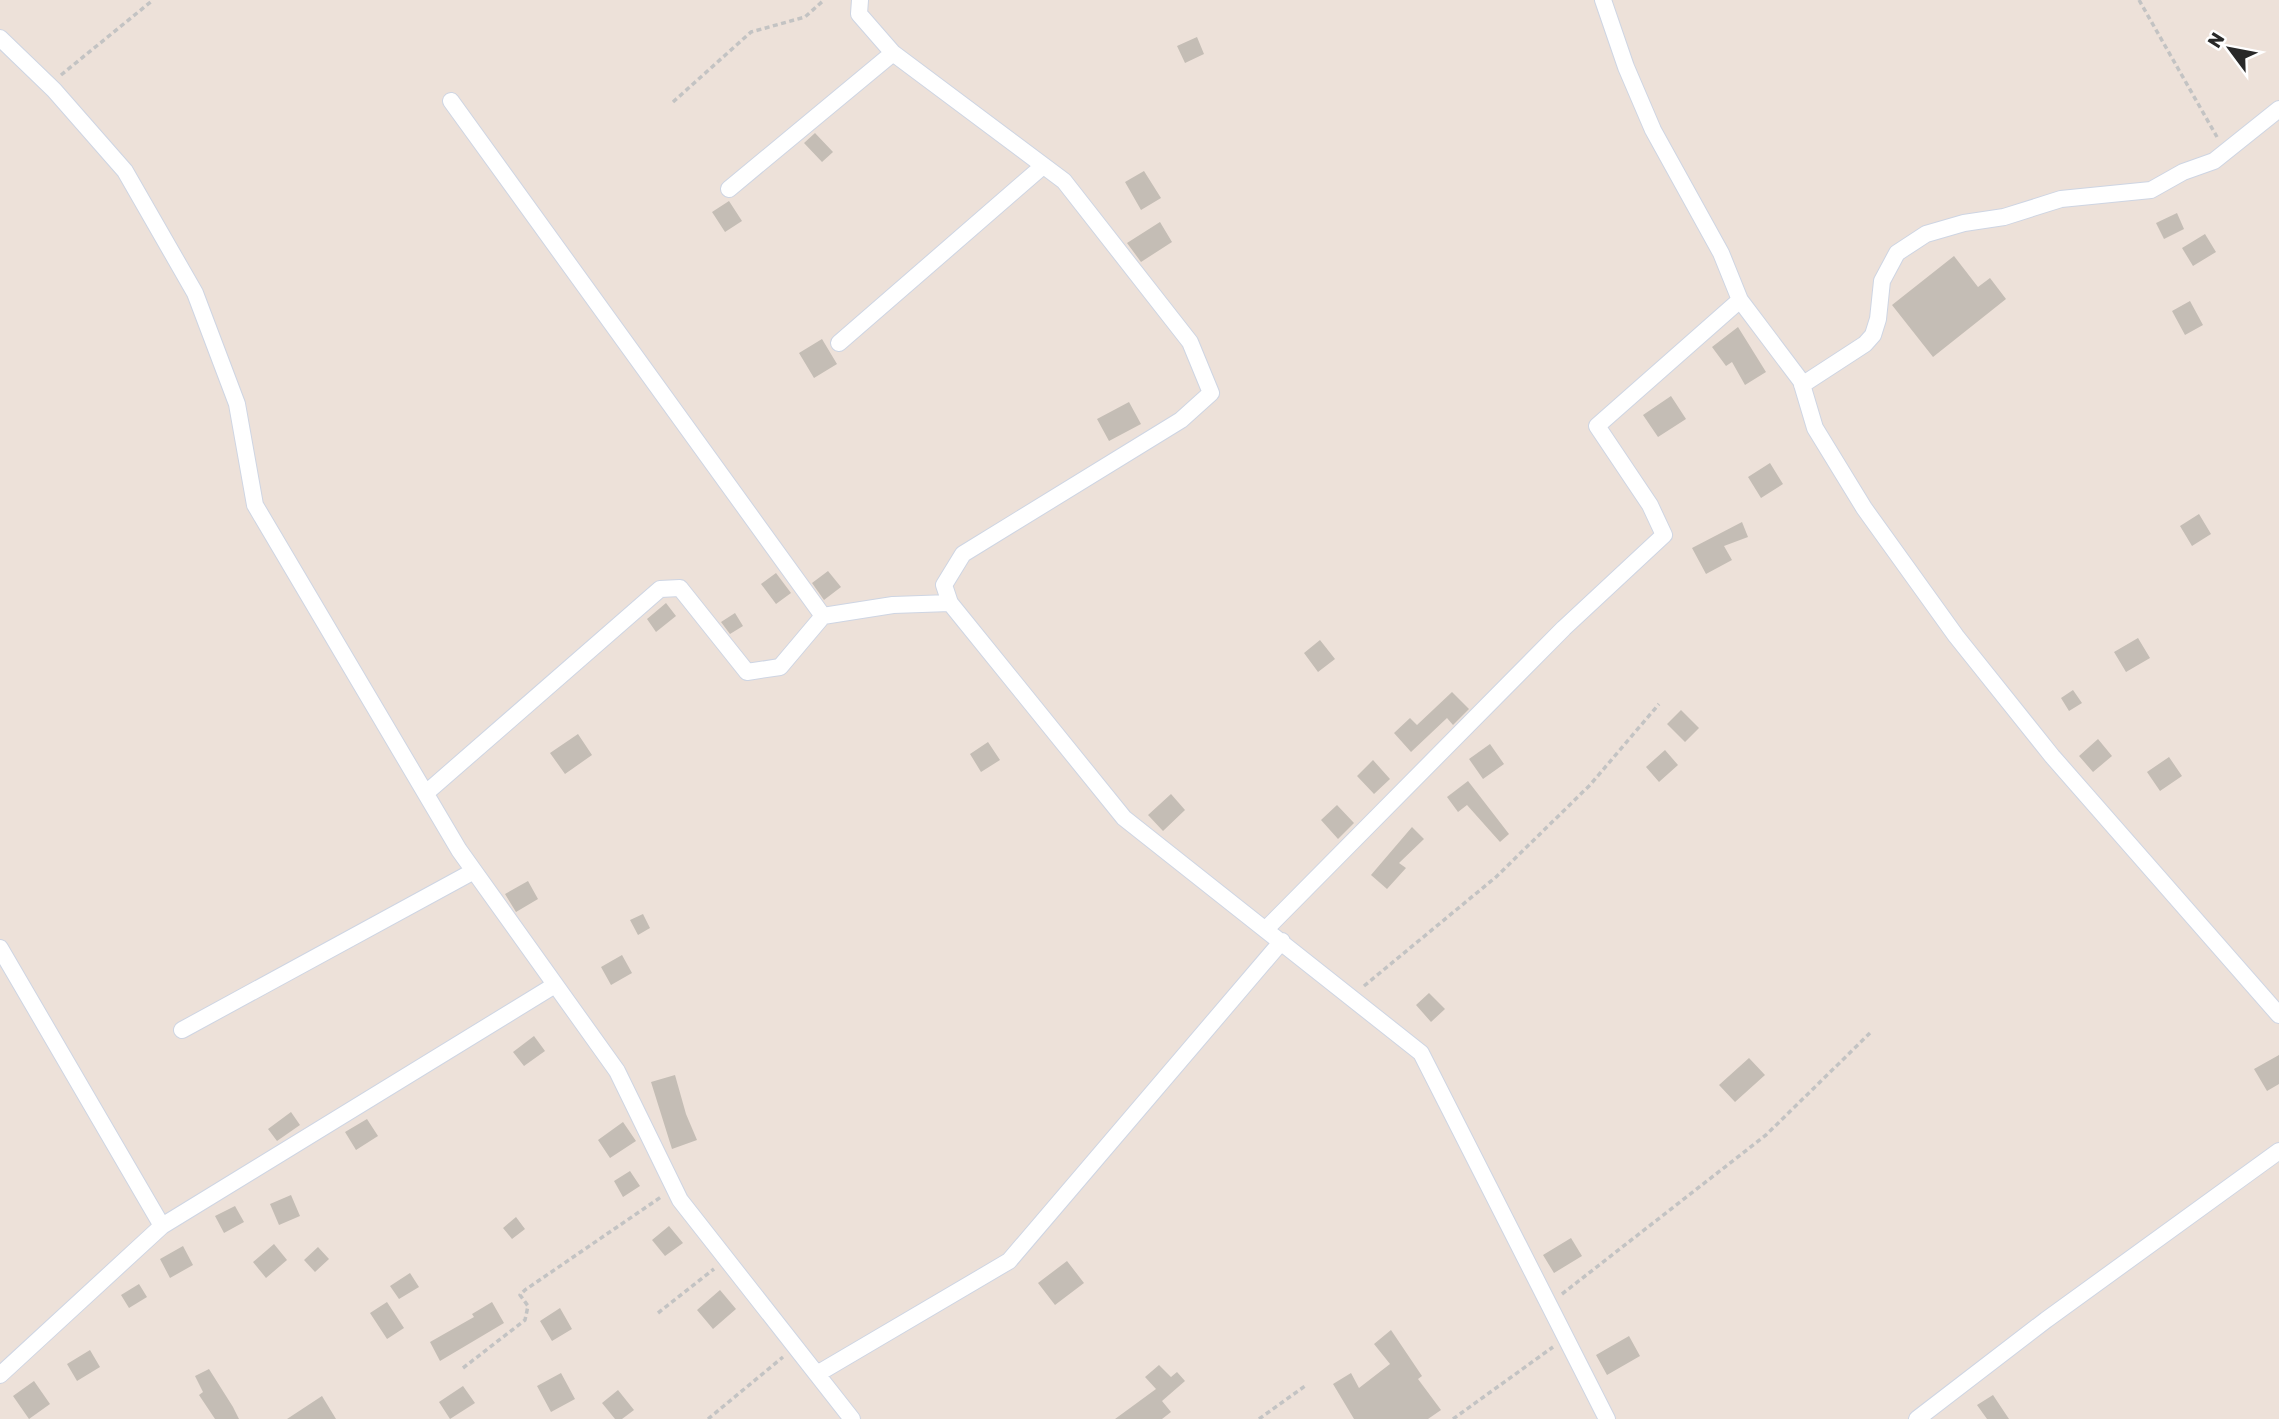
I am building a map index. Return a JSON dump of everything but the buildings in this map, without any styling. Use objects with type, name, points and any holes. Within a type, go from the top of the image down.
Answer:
[{"type":"street","points":[[860,0],[859,14],[893,53],[1064,181],[1190,342],[1211,393],[1181,420],[964,554],[944,585],[950,603],[1124,818],[1421,1053],[1607,1419]]},
{"type":"street","points":[[1603,0],[1626,67],[1653,130],[1721,253],[1741,300],[1802,385],[1815,428],[1857,497],[1956,636],[2052,756],[2279,1015]]},
{"type":"street","points":[[0,38],[49,85],[124,170],[195,293],[237,404],[255,505],[474,870],[617,1071],[674,1188],[726,1259],[852,1419]]},
{"type":"street","points":[[729,189],[893,53]]},
{"type":"street","points":[[451,101],[823,617]]},
{"type":"street","points":[[1802,385],[1865,344],[1873,335],[1882,281],[1897,253],[1926,234],[1964,222],[2004,217],[2061,199],[2151,190],[2183,172],[2214,161],[2279,109]]},
{"type":"street","points":[[839,343],[1043,166]]},
{"type":"street","points":[[1266,929],[1564,628],[1664,535],[1650,505],[1597,426],[1741,300]]},
{"type":"street","points":[[426,793],[660,589],[680,588],[747,672],[780,667],[823,617],[893,605],[950,603]]},
{"type":"street","points":[[183,1030],[474,870]]},
{"type":"street","points":[[817,1374],[1009,1261],[1282,941]]},
{"type":"street","points":[[0,948],[162,1226]]},
{"type":"street","points":[[0,1375],[162,1226],[555,985]]},
{"type":"street","points":[[1917,1419],[2046,1320],[2279,1151]]},
{"type":"path","points":[[49,85],[153,0]]},
{"type":"path","points":[[673,102],[751,32],[805,17],[824,0]]},
{"type":"path","points":[[2139,0],[2225,151]]},
{"type":"path","points":[[1351,996],[1496,877],[1590,785],[1660,704]]},
{"type":"path","points":[[1549,1304],[1766,1135],[1870,1033]]},
{"type":"path","points":[[463,1368],[525,1320],[528,1306],[520,1295],[525,1290],[674,1188]]},
{"type":"path","points":[[658,1313],[726,1259]]},
{"type":"path","points":[[1453,1419],[1566,1338]]},
{"type":"path","points":[[708,1419],[761,1374],[797,1349]]},
{"type":"path","points":[[1259,1419],[1305,1386]]}]
